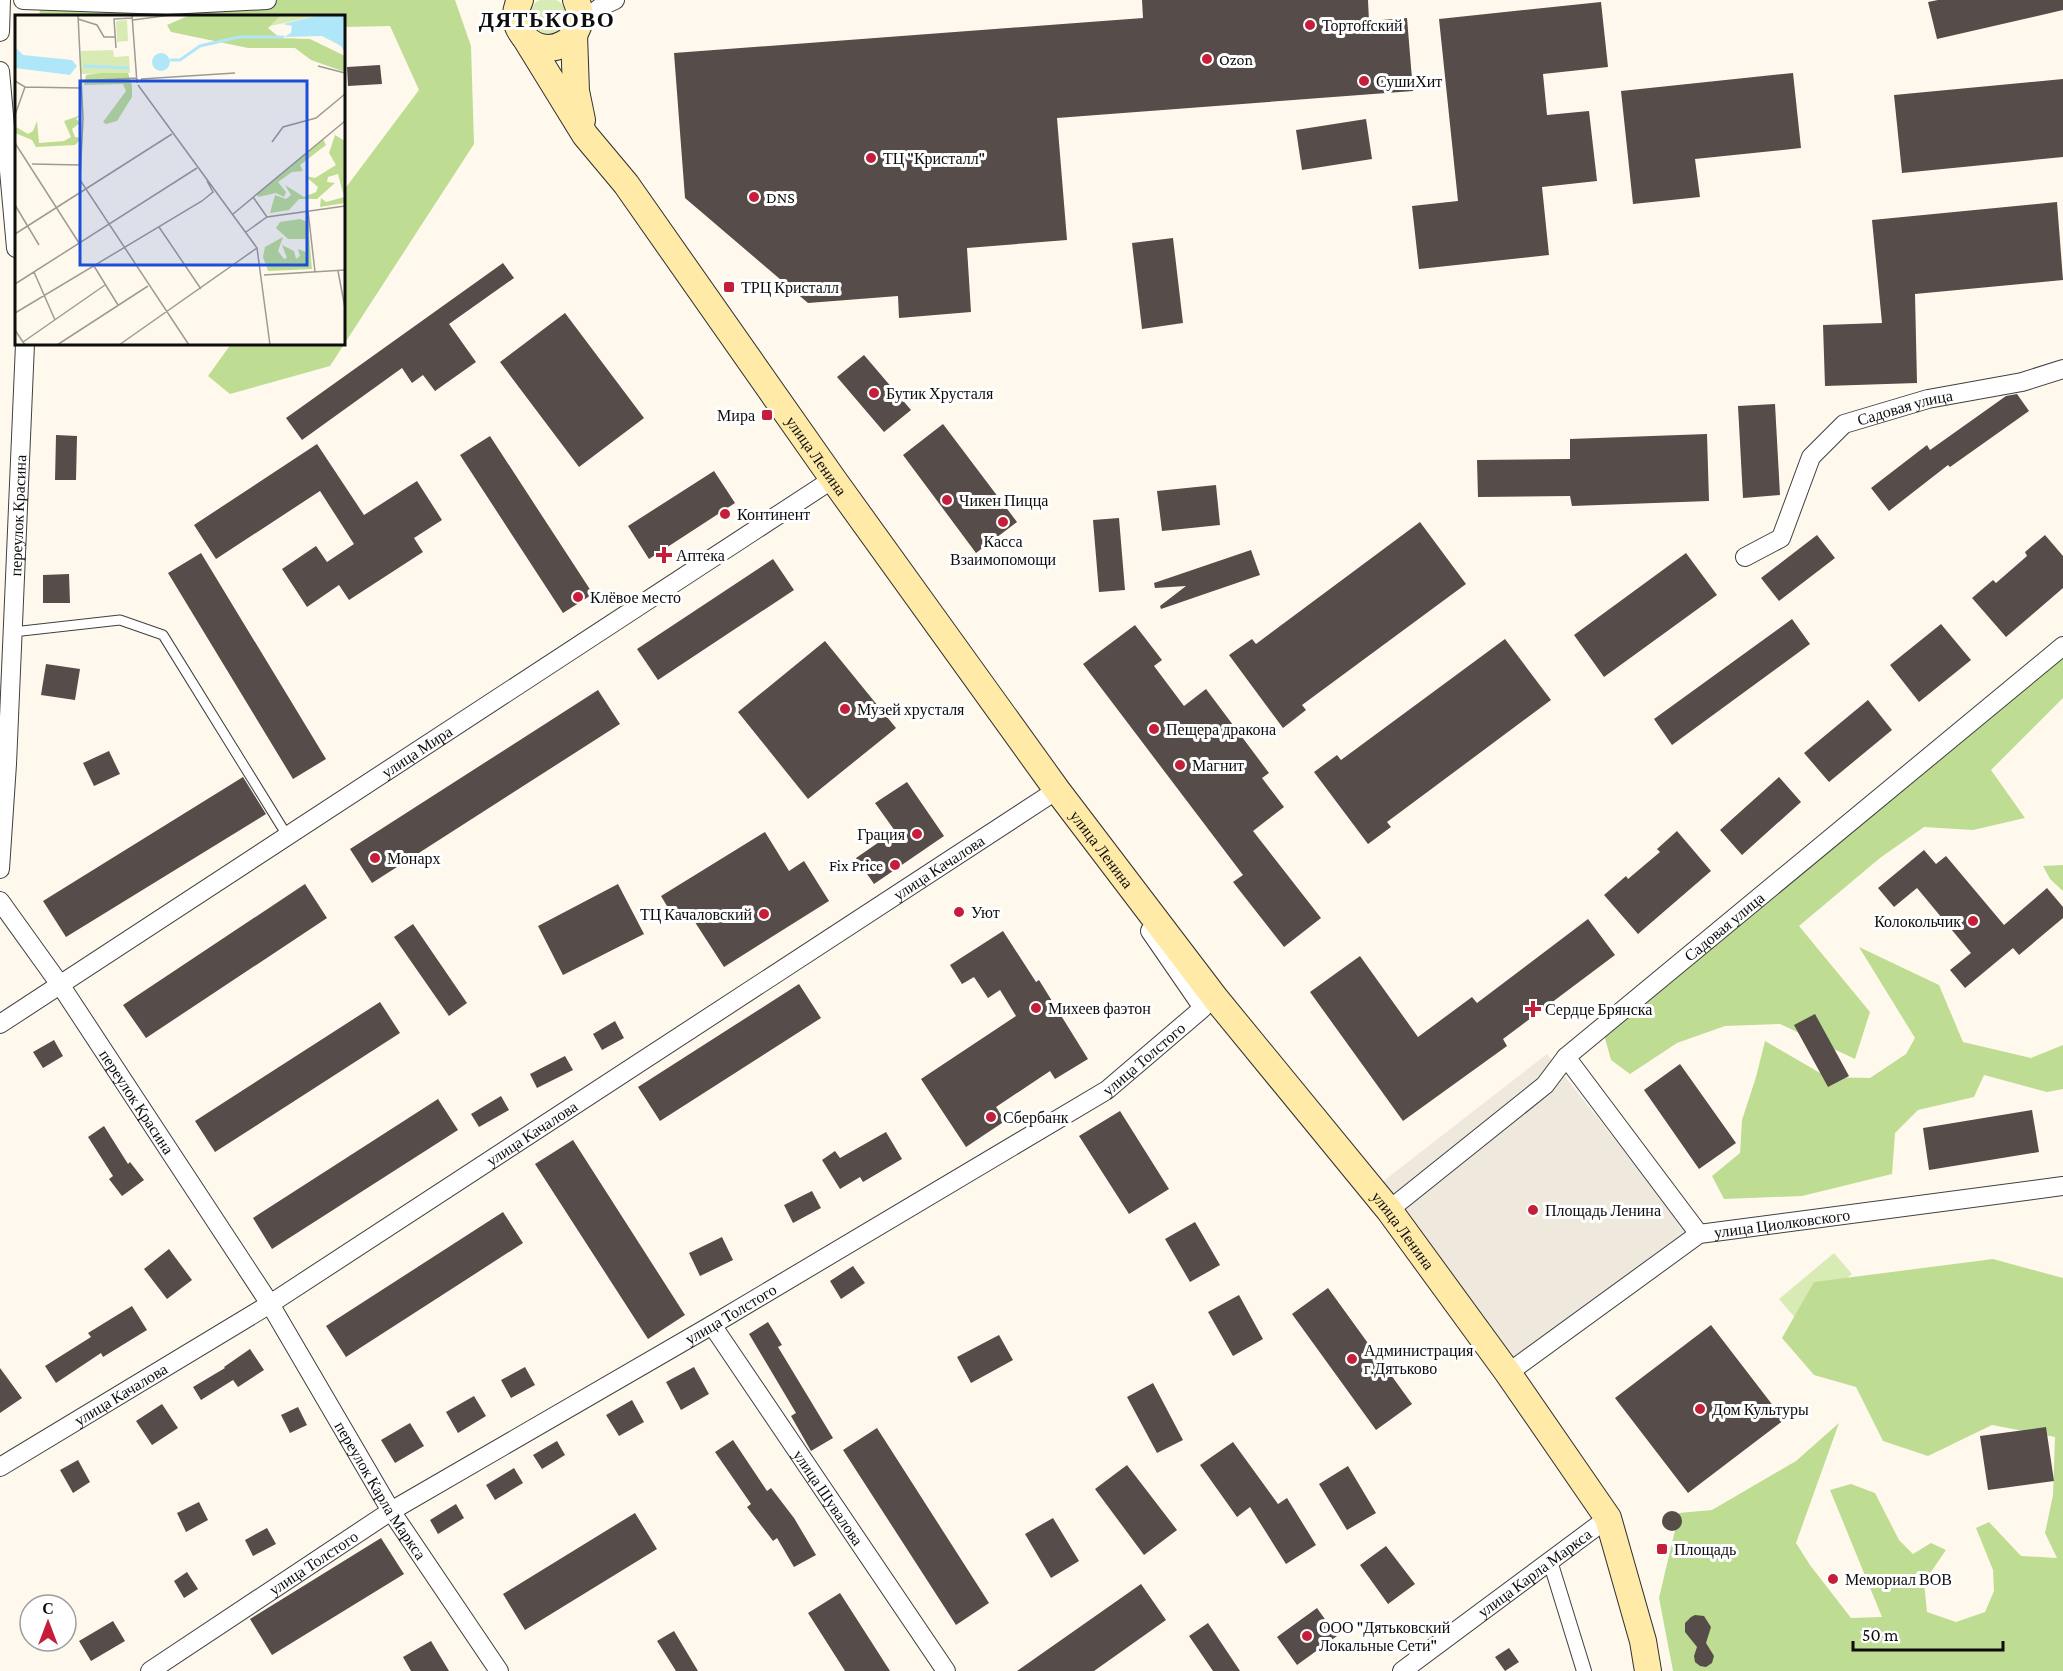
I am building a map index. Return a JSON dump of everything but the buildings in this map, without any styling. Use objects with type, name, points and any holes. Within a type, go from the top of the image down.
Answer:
[{"type":"main road","points":[[518,13],[540,47],[549,48],[567,42],[577,20]]},
{"type":"main road","name":"улица Ленина","points":[[518,13],[585,135],[626,184],[833,479],[1057,790],[1216,999],[1389,1210],[1508,1373],[1608,1518],[1643,1641],[1648,1671]]},
{"type":"main road","points":[[577,20],[576,91],[585,135]]},
{"type":"street","points":[[0,32],[1,0]]},
{"type":"street","points":[[23,0],[167,5],[267,0]]},
{"type":"street","points":[[577,20],[615,0]]},
{"type":"street","points":[[0,71],[15,237]]},
{"type":"street","name":"переулок Красина","points":[[0,869],[25,345]]},
{"type":"street","name":"Садовая улица","points":[[1745,557],[1781,537],[1811,457],[1844,424],[1928,399],[2022,382],[2063,369]]},
{"type":"street","name":"улица Мира","points":[[0,1024],[833,479]]},
{"type":"street","name":"Садовая улица","points":[[1389,1210],[1545,1085],[1566,1057],[2063,646]]},
{"type":"street","name":"улица Качалова","points":[[0,1467],[270,1304],[1057,790]]},
{"type":"street","name":"переулок Красина","points":[[0,901],[61,986],[270,1304]]},
{"type":"street","name":"улица Толстого","points":[[150,1671],[391,1511],[712,1325],[1107,1090],[1203,1008],[1141,919],[1150,913]]},
{"type":"street","points":[[1566,1057],[1699,1234]]},
{"type":"street","name":"улица Циолковского","points":[[1508,1373],[1699,1234],[2063,1186]]},
{"type":"street","name":"переулок Карла Маркса","points":[[270,1304],[391,1511],[499,1671]]},
{"type":"street","name":"улица Шувалова","points":[[712,1325],[946,1671]]},
{"type":"street","name":"улица Карла Маркса","points":[[1402,1671],[1608,1518]]},
{"type":"street","points":[[1550,1561],[1584,1671]]},
{"type":"lane","points":[[13,632],[120,620],[163,635],[288,837]]},
{"type":"green space","points":[[42,0],[455,0],[471,46],[474,144],[345,343],[345,189],[419,90],[390,26],[345,27],[345,15],[39,15]]},
{"type":"green space","points":[[541,0],[555,0],[565,10],[567,17],[565,24],[555,34],[548,36],[541,34],[531,24],[529,17],[531,10]]},
{"type":"green space","points":[[230,345],[344,345],[330,366],[230,394],[208,376]]},
{"type":"green space","points":[[2063,650],[2063,698],[1991,770],[2025,818],[1973,830],[1924,827],[1880,858],[1799,926],[1870,1012],[1855,1059],[1780,1024],[1725,1026],[1677,1043],[1630,1074],[1611,1060],[1603,1031]]},
{"type":"green space","points":[[2063,865],[2063,891],[2050,879],[2043,866]]},
{"type":"green space","points":[[1859,947],[1939,985],[1963,1042],[2031,1058],[2063,1045],[2063,1089],[2047,1092],[1984,1075],[1974,1097],[1918,1110],[1895,1133],[1892,1174],[1802,1196],[1724,1199],[1712,1176],[1740,1153],[1742,1120],[1765,1041],[1827,1077],[1870,1078],[1906,1054],[1915,1038]]},
{"type":"green space","points":[[1834,1253],[1852,1274],[1797,1320],[1779,1299]]},
{"type":"green space","points":[[1993,1259],[2063,1278],[2063,1671],[1673,1671],[1659,1598],[1679,1513],[1712,1510],[1796,1461],[1839,1423],[1796,1543],[1851,1618],[1882,1617],[1830,1490],[1851,1484],[1875,1493],[1899,1540],[1913,1554],[1931,1543],[1946,1550],[1924,1582],[1927,1612],[1956,1622],[1985,1612],[1994,1591],[1993,1570],[1976,1528],[1989,1522],[2021,1556],[2057,1558],[2045,1533],[2053,1495],[2055,1437],[1992,1425],[1928,1456],[1883,1441],[1856,1387],[1814,1375],[1782,1338],[1814,1282]]},
{"type":"shaded area","name":"Площадь Ленина","points":[[1547,1054],[1689,1233],[1509,1363],[1377,1186]]},
{"type":"place","name":"Тортоffский","points":[[1310,25]]},
{"type":"place","name":"Ozon","points":[[1207,59]]},
{"type":"place","name":"СушиХит","points":[[1364,81]]},
{"type":"place","name":"ТЦ \"Кристалл\"","points":[[871,158]]},
{"type":"place","name":"DNS","points":[[754,197]]},
{"type":"place","name":"ТРЦ Кристалл","points":[[729,287]]},
{"type":"place","name":"Бутик Хрусталя","points":[[874,393]]},
{"type":"place","name":"Мира","points":[[767,415]]},
{"type":"place","name":"Чикен Пицца","points":[[947,500]]},
{"type":"place","name":"Континент","points":[[725,514]]},
{"type":"place","name":"Касса Взаимопомощи","points":[[1003,522]]},
{"type":"place","name":"Аптека","points":[[664,555]]},
{"type":"place","name":"Клёвое место","points":[[578,597]]},
{"type":"place","name":"Музей хрусталя","points":[[845,709]]},
{"type":"place","name":"Пещера дракона","points":[[1154,729]]},
{"type":"place","name":"Магнит","points":[[1180,765]]},
{"type":"place","name":"Грация","points":[[917,834]]},
{"type":"place","name":"Монарх","points":[[375,858]]},
{"type":"place","name":"Fix Price","points":[[895,865]]},
{"type":"place","name":"Уют","points":[[959,912]]},
{"type":"place","name":"ТЦ Качаловский","points":[[764,914]]},
{"type":"place","name":"Колокольчик","points":[[1973,921]]},
{"type":"place","name":"Михеев фаэтон","points":[[1036,1008]]},
{"type":"place","name":"Сердце Брянска","points":[[1533,1009]]},
{"type":"place","name":"Сбербанк","points":[[991,1117]]},
{"type":"place","name":"Площадь Ленина","points":[[1533,1210]]},
{"type":"place","name":"Администрация г.Дятьково","points":[[1352,1359]]},
{"type":"place","name":"Дом Культуры","points":[[1700,1409]]},
{"type":"place","name":"Площадь","points":[[1662,1549]]},
{"type":"place","name":"Мемориал ВОВ","points":[[1833,1579]]},
{"type":"place","name":"ООО \"Дятьковский Локальные Сети\"","points":[[1307,1636]]},
{"type":"district","name":"ДЯТЬКОВО","points":[[547,19]]}]
